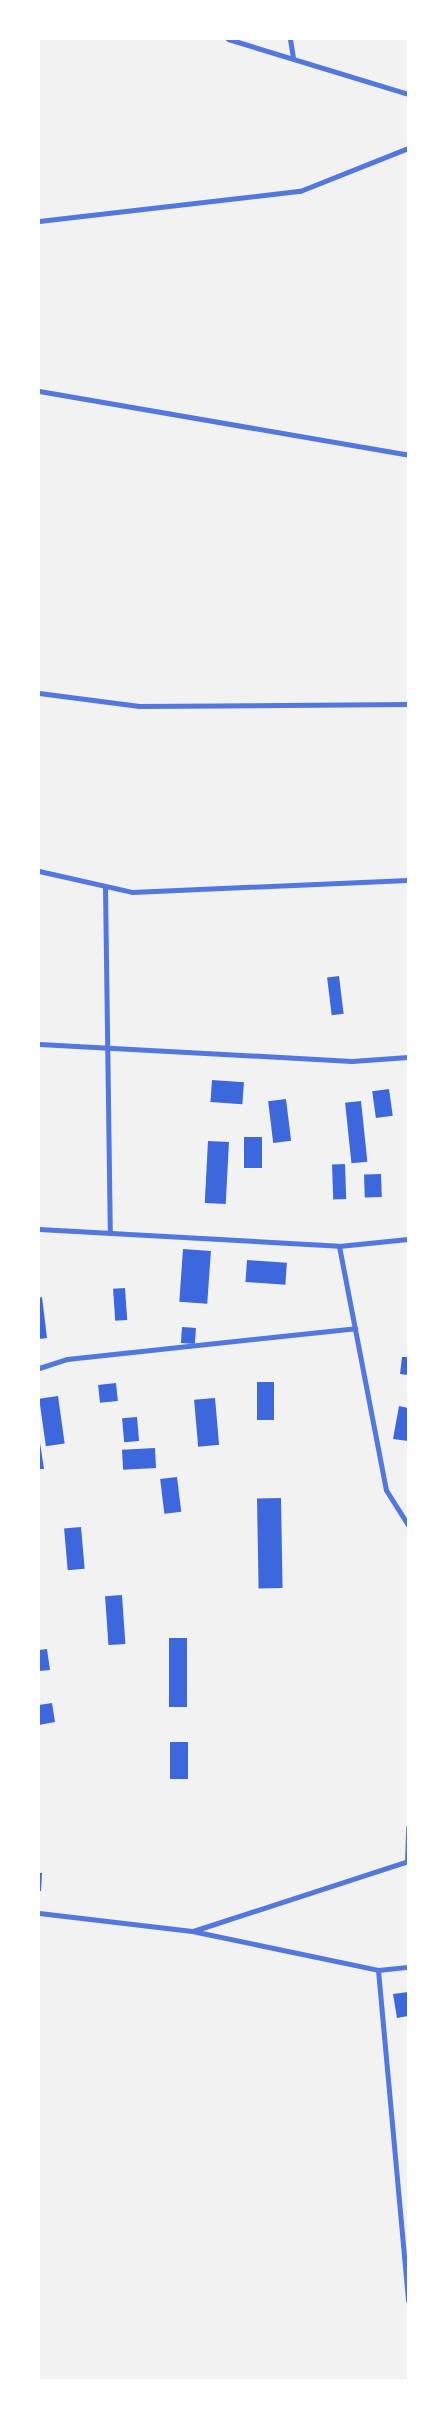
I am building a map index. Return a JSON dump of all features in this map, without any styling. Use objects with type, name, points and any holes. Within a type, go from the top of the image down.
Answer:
[{"type":"street","points":[[228,39],[408,94]]},
{"type":"street","points":[[290,39],[293,59]]},
{"type":"street","points":[[39,221],[300,190],[408,148]]},
{"type":"street","points":[[39,391],[408,454]]},
{"type":"street","points":[[39,693],[139,706],[408,704]]},
{"type":"street","points":[[39,871],[132,892],[408,880]]},
{"type":"street","points":[[105,886],[110,1233]]},
{"type":"street","points":[[39,1044],[352,1061],[408,1057]]},
{"type":"street","points":[[39,1229],[339,1246],[408,1239]]},
{"type":"street","points":[[339,1246],[386,1490],[408,1525]]},
{"type":"street","points":[[39,1368],[67,1358],[354,1328]]},
{"type":"street","points":[[192,1931],[408,1861],[408,1827]]},
{"type":"street","points":[[39,1913],[192,1931],[378,1970],[408,1967]]},
{"type":"street","points":[[378,1970],[408,2301]]},
{"type":"building","points":[[339,976],[344,1014],[332,1015],[327,977]]},
{"type":"building","points":[[212,1080],[244,1082],[242,1104],[210,1102]]},
{"type":"building","points":[[389,1089],[393,1116],[376,1118],[372,1091]]},
{"type":"building","points":[[286,1099],[291,1141],[273,1143],[268,1101]]},
{"type":"building","points":[[361,1101],[367,1162],[351,1163],[345,1103]]},
{"type":"building","points":[[244,1137],[262,1137],[262,1168],[244,1168]]},
{"type":"building","points":[[208,1141],[229,1142],[226,1204],[205,1203]]},
{"type":"building","points":[[332,1164],[345,1164],[346,1199],[333,1199]]},
{"type":"building","points":[[381,1174],[382,1197],[365,1198],[364,1175]]},
{"type":"building","points":[[183,1249],[211,1251],[207,1304],[179,1302]]},
{"type":"building","points":[[247,1260],[287,1263],[285,1285],[245,1282]]},
{"type":"building","points":[[125,1288],[127,1320],[115,1321],[113,1289]]},
{"type":"building","points":[[42,1297],[47,1338],[39,1339],[39,1298]]},
{"type":"building","points":[[182,1327],[196,1328],[195,1344],[181,1343]]},
{"type":"building","points":[[402,1357],[408,1357],[408,1375],[400,1374]]},
{"type":"building","points":[[257,1382],[274,1382],[274,1420],[257,1420]]},
{"type":"building","points":[[116,1383],[118,1401],[100,1403],[98,1385]]},
{"type":"building","points":[[58,1396],[65,1444],[46,1446],[39,1399]]},
{"type":"building","points":[[215,1398],[219,1445],[198,1447],[194,1400]]},
{"type":"building","points":[[399,1406],[408,1408],[408,1441],[393,1439]]},
{"type":"building","points":[[137,1417],[139,1441],[124,1442],[122,1418]]},
{"type":"building","points":[[40,1443],[44,1469],[39,1469]]},
{"type":"building","points":[[155,1448],[156,1468],[123,1470],[122,1450]]},
{"type":"building","points":[[177,1477],[181,1512],[164,1514],[160,1479]]},
{"type":"building","points":[[257,1498],[281,1498],[283,1588],[259,1588]]},
{"type":"building","points":[[81,1527],[85,1569],[68,1570],[64,1528]]},
{"type":"building","points":[[122,1595],[125,1644],[108,1645],[105,1596]]},
{"type":"building","points":[[169,1638],[187,1638],[187,1707],[169,1707]]},
{"type":"building","points":[[47,1649],[50,1670],[39,1671],[39,1650]]},
{"type":"building","points":[[52,1703],[55,1722],[39,1725],[39,1705]]},
{"type":"building","points":[[170,1742],[188,1742],[188,1779],[170,1779]]},
{"type":"building","points":[[39,1873],[42,1873],[41,1891],[39,1891]]},
{"type":"building","points":[[408,1992],[408,2016],[397,2018],[393,1994]]}]
